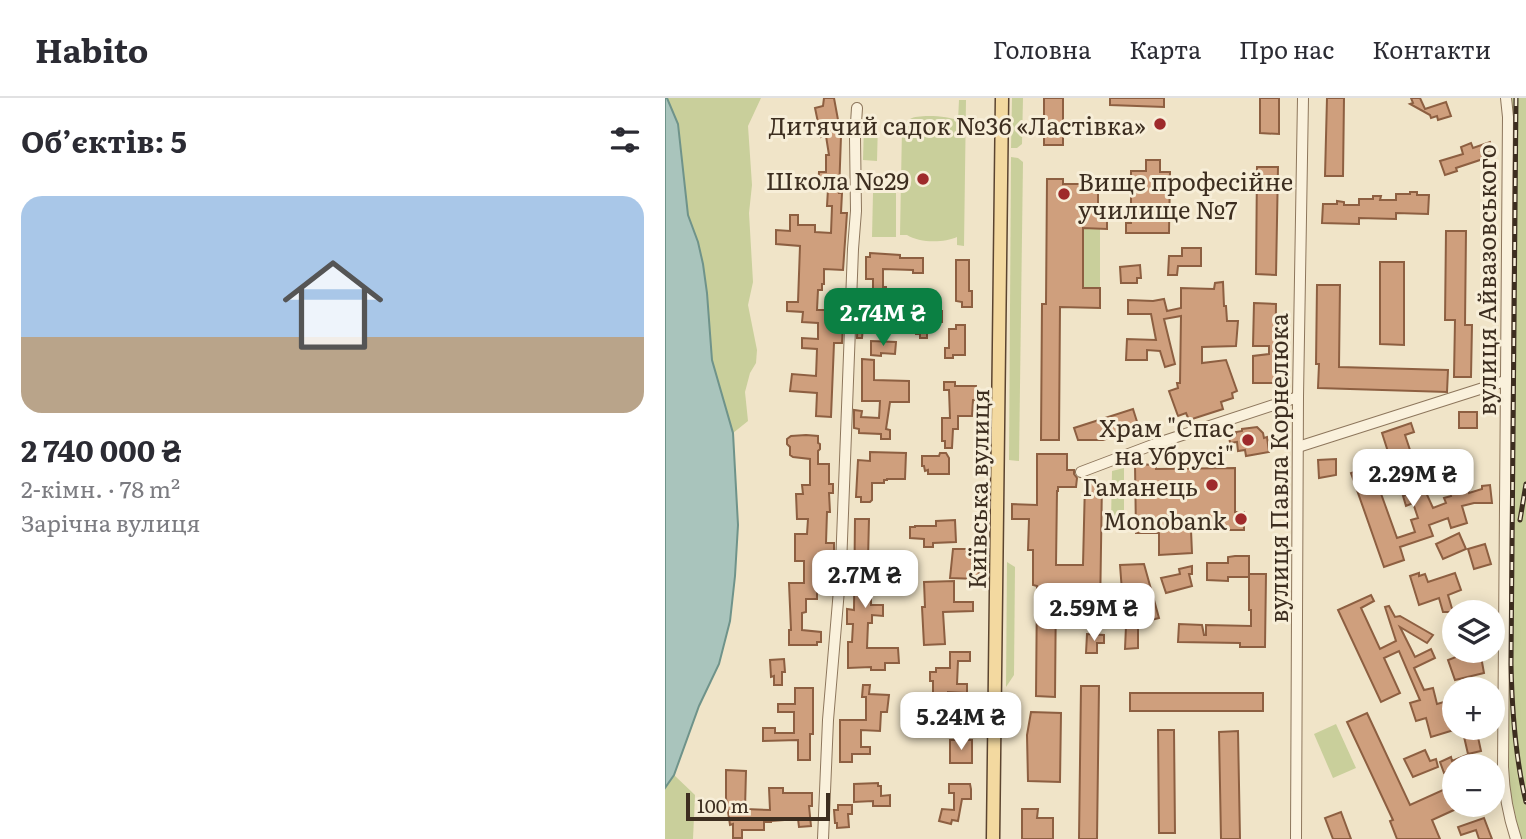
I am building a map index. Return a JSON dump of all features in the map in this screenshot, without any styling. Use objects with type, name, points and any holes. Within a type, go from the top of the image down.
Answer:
[{"type":"main road","name":"Київська вулиця","points":[[993,839],[1002,98]]},
{"type":"street","name":"вулиця Павла Корнелюка","points":[[1296,839],[1298,397],[1303,98]]},
{"type":"street","name":"вулиця Айвазовського","points":[[1506,98],[1503,774],[1505,798],[1516,839]]},
{"type":"street","points":[[823,839],[828,720],[841,566],[856,211],[857,108]]},
{"type":"street","points":[[1299,447],[1504,382]]},
{"type":"street","points":[[1081,472],[1155,444],[1298,397]]},
{"type":"green space","points":[[667,98],[761,98],[748,126],[752,185],[749,213],[753,282],[748,305],[757,350],[756,363],[745,392],[748,421],[733,433],[712,360],[703,264],[688,215],[678,124]]},
{"type":"green space","points":[[1012,98],[1023,98],[1022,144],[1017,148],[1011,148]]},
{"type":"green space","points":[[1508,98],[1526,98],[1526,839],[1516,839],[1505,798]]},
{"type":"green space","points":[[959,100],[966,100],[964,246],[957,245],[957,237],[932,241],[900,235],[902,128],[910,119],[920,116],[958,121]]},
{"type":"green space","points":[[864,123],[878,123],[877,161],[863,160]]},
{"type":"green space","points":[[1011,157],[1023,162],[1019,461],[1009,460]]},
{"type":"green space","points":[[873,193],[896,193],[896,237],[872,237]]},
{"type":"green space","points":[[1083,228],[1100,229],[1100,288],[1083,288]]},
{"type":"green space","points":[[1124,468],[1124,521],[1111,521],[1112,471]]},
{"type":"green space","points":[[1007,562],[1015,567],[1014,675],[1006,687]]},
{"type":"green space","points":[[1336,724],[1356,768],[1333,778],[1314,734]]},
{"type":"green space","points":[[674,775],[695,795],[693,839],[665,839],[665,788]]},
{"type":"water","points":[[665,98],[678,124],[688,215],[703,264],[712,360],[733,433],[738,525],[730,621],[719,664],[699,706],[674,775],[665,788]]},
{"type":"building","points":[[824,98],[834,98],[841,136],[841,213],[847,213],[843,270],[824,269],[824,284],[822,290],[818,290],[817,310],[828,310],[828,323],[843,324],[842,343],[834,343],[831,417],[816,416],[817,393],[790,391],[792,374],[816,376],[817,349],[802,348],[802,338],[818,339],[818,323],[802,322],[803,312],[787,311],[787,302],[798,302],[800,246],[776,244],[776,230],[790,231],[790,215],[798,215],[798,225],[815,225],[815,232],[831,233],[832,206],[827,206],[828,189],[818,189],[819,172],[826,172],[826,155],[829,155],[826,136],[821,137],[815,108],[823,106]]},
{"type":"building","points":[[1044,98],[1063,98],[1063,145],[1044,145]]},
{"type":"building","points":[[1110,98],[1164,98],[1164,107],[1110,105]]},
{"type":"building","points":[[1260,98],[1279,98],[1279,134],[1260,133]]},
{"type":"building","points":[[1327,98],[1344,98],[1343,176],[1325,176]]},
{"type":"building","points":[[1411,98],[1420,98],[1425,109],[1446,102],[1451,116],[1438,120],[1437,116],[1431,118],[1410,104],[1413,103]]},
{"type":"building","points":[[1490,142],[1492,150],[1481,152],[1483,159],[1456,168],[1457,171],[1445,175],[1440,161],[1463,154],[1461,147],[1471,143],[1473,148]]},
{"type":"building","points":[[1146,160],[1160,160],[1160,172],[1170,172],[1169,233],[1126,233],[1126,223],[1131,223],[1131,171],[1146,171]]},
{"type":"building","points":[[1257,167],[1278,167],[1276,275],[1256,274]]},
{"type":"building","points":[[1047,179],[1063,179],[1063,184],[1098,184],[1098,219],[1107,219],[1107,229],[1083,228],[1083,288],[1100,288],[1100,308],[1060,307],[1059,440],[1041,440],[1042,304],[1046,304]]},
{"type":"building","points":[[1410,192],[1429,195],[1428,214],[1396,213],[1396,219],[1359,218],[1359,224],[1322,223],[1323,204],[1337,204],[1337,201],[1344,202],[1344,205],[1359,205],[1359,199],[1373,199],[1373,196],[1381,196],[1380,200],[1396,200],[1396,194]]},
{"type":"building","points":[[1446,231],[1466,231],[1465,325],[1472,325],[1471,377],[1454,377],[1455,320],[1445,320]]},
{"type":"building","points":[[1182,248],[1201,248],[1201,266],[1178,266],[1177,275],[1168,275],[1169,256],[1182,256]]},
{"type":"building","points":[[870,253],[900,255],[900,258],[923,258],[923,273],[883,269],[886,299],[893,299],[892,326],[881,325],[882,306],[865,306],[862,338],[857,338],[859,294],[873,293],[873,279],[866,279],[866,257],[870,257]]},
{"type":"building","points":[[956,260],[969,260],[972,307],[962,307],[962,302],[956,301]]},
{"type":"building","points":[[1380,262],[1404,262],[1404,345],[1380,344]]},
{"type":"building","points":[[1140,265],[1141,278],[1137,278],[1137,283],[1121,283],[1120,267]]},
{"type":"building","points":[[1223,282],[1227,321],[1238,321],[1236,346],[1202,347],[1202,363],[1226,360],[1237,391],[1232,393],[1233,398],[1221,402],[1223,409],[1189,420],[1186,413],[1178,416],[1169,391],[1178,388],[1177,383],[1180,383],[1181,316],[1164,319],[1175,364],[1165,367],[1160,351],[1147,350],[1147,360],[1126,360],[1127,339],[1156,340],[1151,314],[1128,314],[1128,300],[1164,299],[1167,311],[1181,308],[1181,288],[1214,289],[1215,283]]},
{"type":"building","points":[[1317,285],[1340,285],[1339,367],[1448,370],[1447,392],[1318,388]]},
{"type":"building","points":[[1254,303],[1276,304],[1275,383],[1253,383],[1253,356],[1269,354],[1269,346],[1253,346]]},
{"type":"building","points":[[920,311],[942,311],[942,322],[927,322],[927,338],[920,338],[920,334],[916,334],[916,323],[920,324]]},
{"type":"building","points":[[956,325],[965,325],[965,355],[945,358],[945,348],[949,348],[949,329],[956,329]]},
{"type":"building","points":[[871,341],[896,342],[895,354],[871,355]]},
{"type":"building","points":[[862,359],[874,360],[874,380],[909,381],[909,402],[890,402],[886,429],[890,430],[890,439],[881,439],[881,434],[859,433],[859,429],[854,428],[854,410],[862,411],[861,417],[879,418],[880,401],[862,401]]},
{"type":"building","points":[[944,382],[955,382],[955,386],[976,386],[972,416],[958,416],[958,429],[953,429],[952,448],[945,448],[945,441],[942,441],[942,418],[950,418],[949,390],[944,390]]},
{"type":"building","points":[[1133,409],[1139,428],[1103,440],[1078,440],[1074,428]]},
{"type":"building","points":[[1459,412],[1477,412],[1477,428],[1459,428]]},
{"type":"building","points":[[1411,423],[1414,432],[1405,435],[1411,453],[1390,458],[1382,433]]},
{"type":"building","name":"Храм \"Спас на Убрусі\"","points":[[1257,427],[1264,438],[1267,437],[1269,452],[1246,456],[1245,450],[1238,451],[1237,442],[1230,443],[1229,435],[1242,429]]},
{"type":"building","points":[[791,436],[818,436],[818,464],[829,464],[829,484],[833,484],[833,493],[829,493],[830,512],[827,512],[826,543],[834,543],[834,551],[830,551],[830,574],[817,574],[817,599],[806,599],[806,612],[802,613],[802,630],[821,632],[821,642],[817,642],[817,645],[789,645],[789,583],[804,583],[804,561],[795,561],[795,534],[807,534],[808,519],[797,519],[796,494],[803,494],[802,485],[810,485],[810,459],[790,455],[787,439]]},
{"type":"building","points":[[870,452],[906,453],[905,479],[887,479],[884,483],[872,483],[872,500],[861,502],[861,497],[856,497],[858,460],[870,461]]},
{"type":"building","points":[[940,453],[946,453],[949,458],[949,474],[928,474],[928,470],[925,471],[922,466],[922,456],[939,456]]},
{"type":"building","points":[[1037,454],[1067,454],[1067,470],[1074,470],[1077,478],[1076,487],[1058,487],[1057,491],[1056,565],[1083,565],[1085,482],[1102,482],[1100,613],[1083,612],[1083,586],[1056,586],[1055,697],[1036,696],[1037,586],[1033,585],[1033,550],[1028,550],[1029,519],[1012,519],[1012,504],[1037,505]]},
{"type":"building","points":[[1336,459],[1336,475],[1319,478],[1318,460]]},
{"type":"building","points":[[1135,464],[1156,465],[1156,469],[1235,468],[1235,512],[1244,512],[1244,530],[1191,530],[1192,553],[1159,555],[1159,533],[1136,533]]},
{"type":"building","points":[[1371,466],[1397,538],[1415,532],[1411,520],[1418,518],[1413,503],[1406,506],[1403,496],[1406,495],[1398,474],[1411,469],[1416,480],[1434,474],[1437,482],[1423,486],[1433,508],[1446,503],[1444,498],[1451,496],[1446,477],[1461,473],[1469,493],[1490,485],[1492,503],[1462,506],[1467,523],[1451,528],[1448,518],[1429,525],[1433,536],[1400,547],[1404,560],[1384,567],[1351,473]]},
{"type":"building","points":[[855,519],[869,519],[868,560],[872,560],[872,570],[867,570],[867,593],[871,593],[871,605],[883,605],[883,616],[872,615],[872,623],[868,623],[867,648],[898,648],[899,663],[885,663],[885,670],[871,670],[871,667],[848,668],[848,642],[852,642],[853,624],[847,624],[847,609],[854,610]]},
{"type":"building","points":[[955,520],[956,542],[933,543],[933,547],[924,547],[924,539],[910,538],[910,527],[936,526],[936,521]]},
{"type":"building","points":[[1459,533],[1466,549],[1443,559],[1436,544]]},
{"type":"building","points":[[1485,544],[1491,564],[1474,569],[1468,549]]},
{"type":"building","points":[[953,549],[973,549],[972,571],[979,571],[978,579],[950,578]]},
{"type":"building","points":[[1249,556],[1249,577],[1228,577],[1228,581],[1207,580],[1207,563],[1228,563],[1228,557]]},
{"type":"building","points":[[1144,564],[1159,618],[1151,620],[1141,589],[1139,603],[1126,603],[1126,589],[1122,591],[1120,565]]},
{"type":"building","points":[[1192,566],[1192,574],[1189,574],[1192,586],[1166,593],[1161,578],[1180,574],[1179,569]]},
{"type":"building","points":[[1455,573],[1461,590],[1448,595],[1449,600],[1442,600],[1442,608],[1439,598],[1419,605],[1410,576],[1425,574],[1428,582]]},
{"type":"building","points":[[1249,574],[1266,574],[1265,647],[1240,647],[1240,643],[1178,642],[1179,624],[1202,625],[1204,635],[1206,625],[1251,626]]},
{"type":"building","points":[[954,581],[954,602],[973,602],[973,611],[943,612],[945,644],[924,645],[924,582]]},
{"type":"building","points":[[1371,595],[1374,601],[1361,608],[1380,649],[1396,641],[1385,607],[1389,606],[1395,617],[1400,616],[1433,635],[1427,643],[1400,627],[1415,657],[1431,649],[1435,658],[1414,668],[1424,690],[1433,688],[1437,704],[1442,703],[1442,734],[1431,737],[1426,718],[1416,721],[1410,703],[1420,700],[1399,651],[1384,658],[1400,693],[1381,702],[1338,610]]},
{"type":"building","points":[[1126,626],[1138,627],[1138,648],[1125,649]]},
{"type":"building","points":[[1087,634],[1104,635],[1104,643],[1097,643],[1097,653],[1086,653]]},
{"type":"building","points":[[950,652],[970,652],[970,661],[958,661],[957,684],[967,684],[967,693],[948,692],[946,702],[935,702],[930,672],[936,672],[936,668],[950,668]]},
{"type":"building","points":[[784,659],[782,685],[774,685],[770,660]]},
{"type":"building","points":[[1449,663],[1482,663],[1484,673],[1454,677]]},
{"type":"building","points":[[863,685],[870,685],[869,694],[889,695],[887,712],[881,712],[880,731],[861,730],[861,747],[870,747],[870,754],[852,754],[852,762],[840,762],[840,720],[866,720]]},
{"type":"building","points":[[1081,686],[1099,686],[1097,839],[1079,839]]},
{"type":"building","points":[[795,688],[813,688],[810,760],[798,760],[798,740],[763,741],[763,728],[775,728],[775,733],[794,733],[794,712],[778,712],[778,704],[795,704]]},
{"type":"building","points":[[1130,693],[1263,693],[1263,711],[1130,711]]},
{"type":"building","points":[[1031,712],[1061,713],[1060,782],[1028,781],[1027,735]]},
{"type":"building","points":[[1367,713],[1410,805],[1442,790],[1442,815],[1432,820],[1440,839],[1397,839],[1390,821],[1393,820],[1347,722]]},
{"type":"building","points":[[1158,730],[1174,730],[1175,833],[1159,833]]},
{"type":"building","points":[[1238,731],[1240,839],[1221,839],[1219,732]]},
{"type":"building","points":[[950,740],[972,740],[972,763],[950,763]]},
{"type":"building","points":[[1465,740],[1479,740],[1481,751],[1468,754]]},
{"type":"building","points":[[1425,750],[1430,761],[1436,759],[1438,767],[1413,777],[1404,759]]},
{"type":"building","points":[[726,770],[746,771],[745,809],[770,810],[769,788],[783,788],[783,793],[812,793],[812,806],[809,806],[811,826],[799,827],[798,819],[764,822],[764,830],[742,830],[742,838],[733,838],[733,824],[730,825],[726,798]]},
{"type":"building","points":[[878,783],[878,786],[881,786],[881,796],[890,795],[890,806],[873,806],[873,801],[854,802],[854,784]]},
{"type":"building","points":[[949,784],[970,784],[971,789],[971,799],[962,799],[958,821],[952,820],[951,824],[939,821],[942,809],[954,810],[954,793],[949,793]]},
{"type":"building","points":[[838,805],[852,805],[852,814],[848,814],[849,827],[837,828],[834,810],[838,810]]},
{"type":"building","points":[[1022,809],[1038,809],[1037,818],[1053,818],[1053,839],[1022,839]]},
{"type":"building","points":[[1341,812],[1351,839],[1333,839],[1325,818]]},
{"type":"building","points":[[1484,818],[1492,839],[1479,839],[1476,830],[1461,835],[1458,827]]},
{"type":"railway","points":[[1516,98],[1511,664],[1515,734],[1526,802]]},
{"type":"railway","points":[[1520,520],[1526,484]]},
{"type":"place","name":"Дитячий садок №36 «Ластівка»","points":[[1160,124]]},
{"type":"place","name":"Школа №29","points":[[923,179]]},
{"type":"place","name":"Вище професійне училище №7","points":[[1064,194]]},
{"type":"place","name":"Храм \"Спас на Убрусі\"","points":[[1248,440]]},
{"type":"place","name":"Гаманець","points":[[1212,485]]},
{"type":"place","name":"Monobank","points":[[1241,519]]}]
